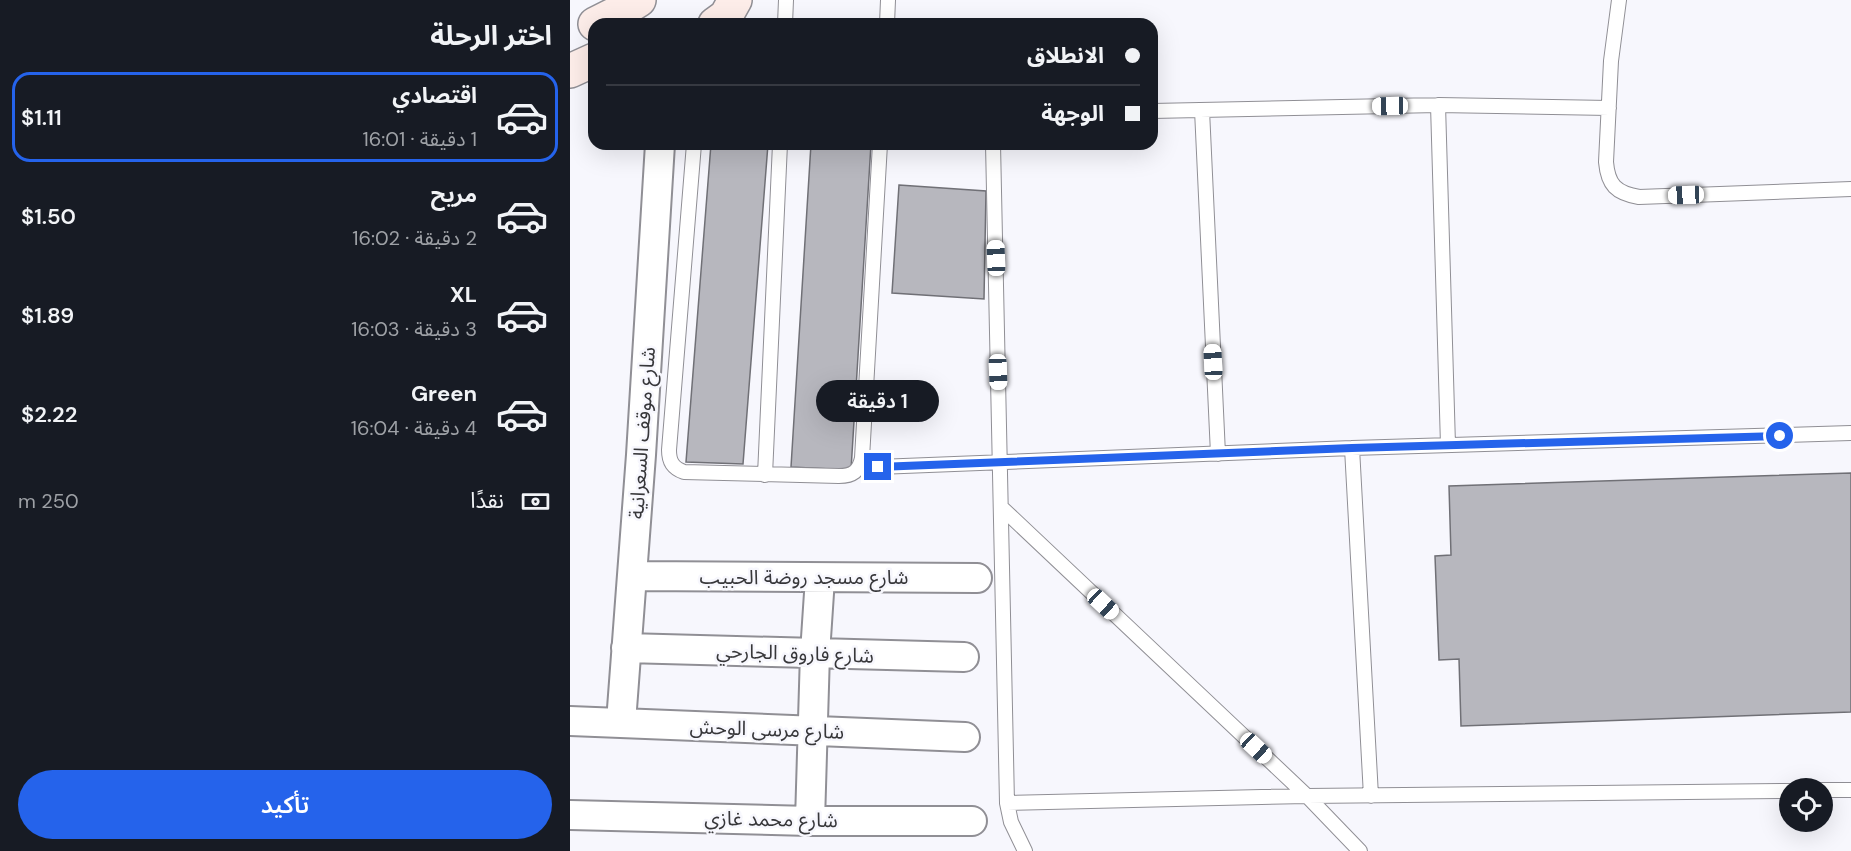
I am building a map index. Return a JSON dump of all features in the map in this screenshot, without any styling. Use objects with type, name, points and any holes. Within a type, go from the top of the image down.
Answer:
[{"type":"street","points":[[607,18],[639,0]]},
{"type":"street","points":[[723,18],[732,8],[735,0]]},
{"type":"street","points":[[570,36],[588,27]]},
{"type":"street","points":[[570,71],[588,63]]},
{"type":"street","name":"شارع موقف السعرانية","points":[[621,722],[641,455],[660,150]]},
{"type":"street","name":"شارع مسجد روضة الحبيب","points":[[632,576],[977,578]]},
{"type":"street","points":[[810,821],[815,653],[820,578]]},
{"type":"street","name":"شارع فاروق الجارحي","points":[[626,648],[964,657]]},
{"type":"street","name":"شارع مرسى الوحش","points":[[570,720],[965,737]]},
{"type":"street","name":"شارع محمد غازي","points":[[570,815],[810,821],[972,821]]},
{"type":"lane","points":[[785,18],[786,0]]},
{"type":"lane","points":[[887,18],[888,0]]},
{"type":"lane","points":[[1619,0],[1611,61],[1605,162],[1607,175],[1614,187],[1626,194],[1639,197],[1851,189]]},
{"type":"lane","points":[[1158,111],[1438,105],[1609,108]]},
{"type":"lane","points":[[1438,105],[1448,445]]},
{"type":"lane","points":[[1202,110],[1218,454]]},
{"type":"lane","points":[[694,150],[669,457],[672,464],[684,472],[848,477],[860,467],[880,150]]},
{"type":"lane","points":[[765,474],[780,150]]},
{"type":"lane","points":[[993,150],[1007,803],[1011,822],[1025,851]]},
{"type":"lane","points":[[878,467],[1352,448],[1851,434]]},
{"type":"lane","points":[[1352,448],[1371,796]]},
{"type":"lane","points":[[1002,508],[1307,796],[1360,851]]},
{"type":"lane","points":[[1833,790],[1851,790]]},
{"type":"lane","points":[[1007,803],[1307,796],[1779,791]]},
{"type":"building","points":[[711,150],[768,150],[743,464],[686,462]]},
{"type":"building","points":[[811,150],[871,150],[851,470],[791,467]]},
{"type":"building","points":[[899,185],[986,191],[984,299],[892,293]]},
{"type":"building","points":[[1851,473],[1851,712],[1461,726],[1459,659],[1439,660],[1435,556],[1451,555],[1449,486]]},
{"type":"route","points":[[878,467],[1352,448],[1780,436]]}]
